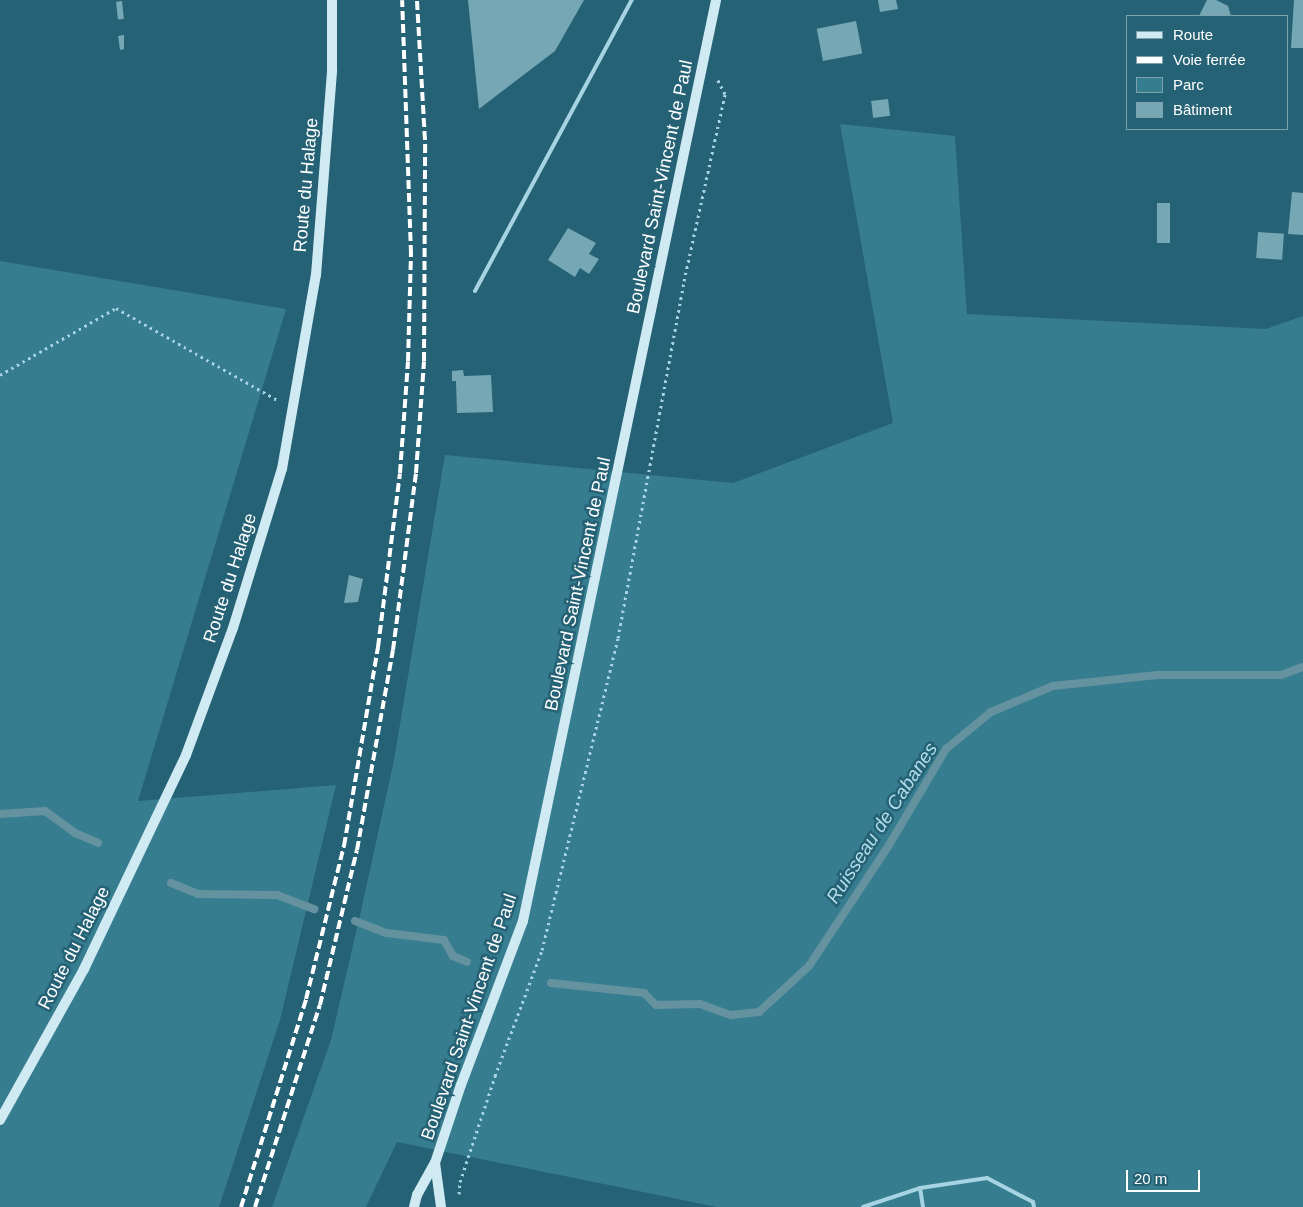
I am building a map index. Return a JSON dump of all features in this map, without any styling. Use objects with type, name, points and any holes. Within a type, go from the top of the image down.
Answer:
[{"type":"main road","name":"Route du Halage","points":[[0,1120],[84,969],[186,755],[233,628],[279,479],[316,275],[332,70],[332,0]]},
{"type":"main road","name":"Boulevard Saint-Vincent de Paul","points":[[414,1207],[417,1195],[435,1163],[461,1085],[524,921],[716,0]]},
{"type":"main road","name":"Boulevard Saint-Vincent de Paul","points":[[435,1163],[440,1207]]},
{"type":"lane","points":[[475,291],[632,0]]},
{"type":"lane","points":[[862,1207],[920,1188],[987,1178],[1033,1202],[1034,1207]]},
{"type":"lane","points":[[920,1188],[922,1207]]},
{"type":"path","points":[[458,1199],[460,1182],[495,1076],[542,950],[618,638],[684,281],[725,94],[704,52]]},
{"type":"path","points":[[0,375],[116,308],[292,408]]},
{"type":"green space","points":[[840,124],[955,136],[967,314],[1266,329],[1303,316],[1303,1207],[717,1207],[397,1142],[366,1207],[272,1207],[331,1040],[361,911],[394,760],[445,455],[733,483],[893,423]]},
{"type":"green space","points":[[0,261],[286,309],[138,801],[336,785],[280,1020],[219,1207],[0,1207]]},
{"type":"building","points":[[468,0],[584,0],[555,51],[479,109]]},
{"type":"building","points":[[878,0],[896,0],[898,9],[880,12]]},
{"type":"building","points":[[1207,0],[1216,0],[1228,6],[1231,15],[1200,15]]},
{"type":"building","points":[[1294,0],[1303,0],[1303,48],[1291,48]]},
{"type":"building","points":[[122,1],[124,19],[118,20],[116,2]]},
{"type":"building","points":[[856,21],[862,53],[823,61],[817,29]]},
{"type":"building","points":[[124,35],[124,49],[120,50],[118,36]]},
{"type":"building","points":[[888,99],[890,116],[873,118],[871,101]]},
{"type":"building","points":[[1292,192],[1303,193],[1303,235],[1288,234]]},
{"type":"building","points":[[1157,203],[1170,203],[1170,243],[1157,243]]},
{"type":"building","points":[[568,228],[596,243],[589,254],[599,259],[589,274],[580,268],[575,277],[548,260]]},
{"type":"building","points":[[1258,232],[1284,234],[1282,260],[1256,258]]},
{"type":"building","points":[[463,370],[464,376],[491,375],[493,412],[457,413],[456,381],[452,381],[452,371]]},
{"type":"building","points":[[349,575],[363,579],[358,602],[344,603]]},
{"type":"waterway","name":"Ruisseau de Cabanes","points":[[551,983],[644,993],[656,1005],[700,1004],[731,1015],[759,1012],[809,966],[889,845],[946,749],[991,712],[1053,686],[1157,675],[1281,675],[1303,667]]},
{"type":"waterway","name":"Ruisseau de Cabanes","points":[[0,814],[45,811],[75,833],[98,843]]},
{"type":"waterway","name":"Ruisseau de Cabanes","points":[[171,883],[198,894],[277,895],[314,909]]},
{"type":"waterway","name":"Ruisseau de Cabanes","points":[[355,921],[387,933],[444,940],[453,956],[467,962]]},
{"type":"railway","points":[[241,1207],[306,999],[344,846],[378,647],[400,473],[408,361],[411,254],[402,0]]},
{"type":"railway","points":[[255,1207],[320,1005],[357,850],[393,650],[416,473],[424,361],[425,140],[417,0]]}]
